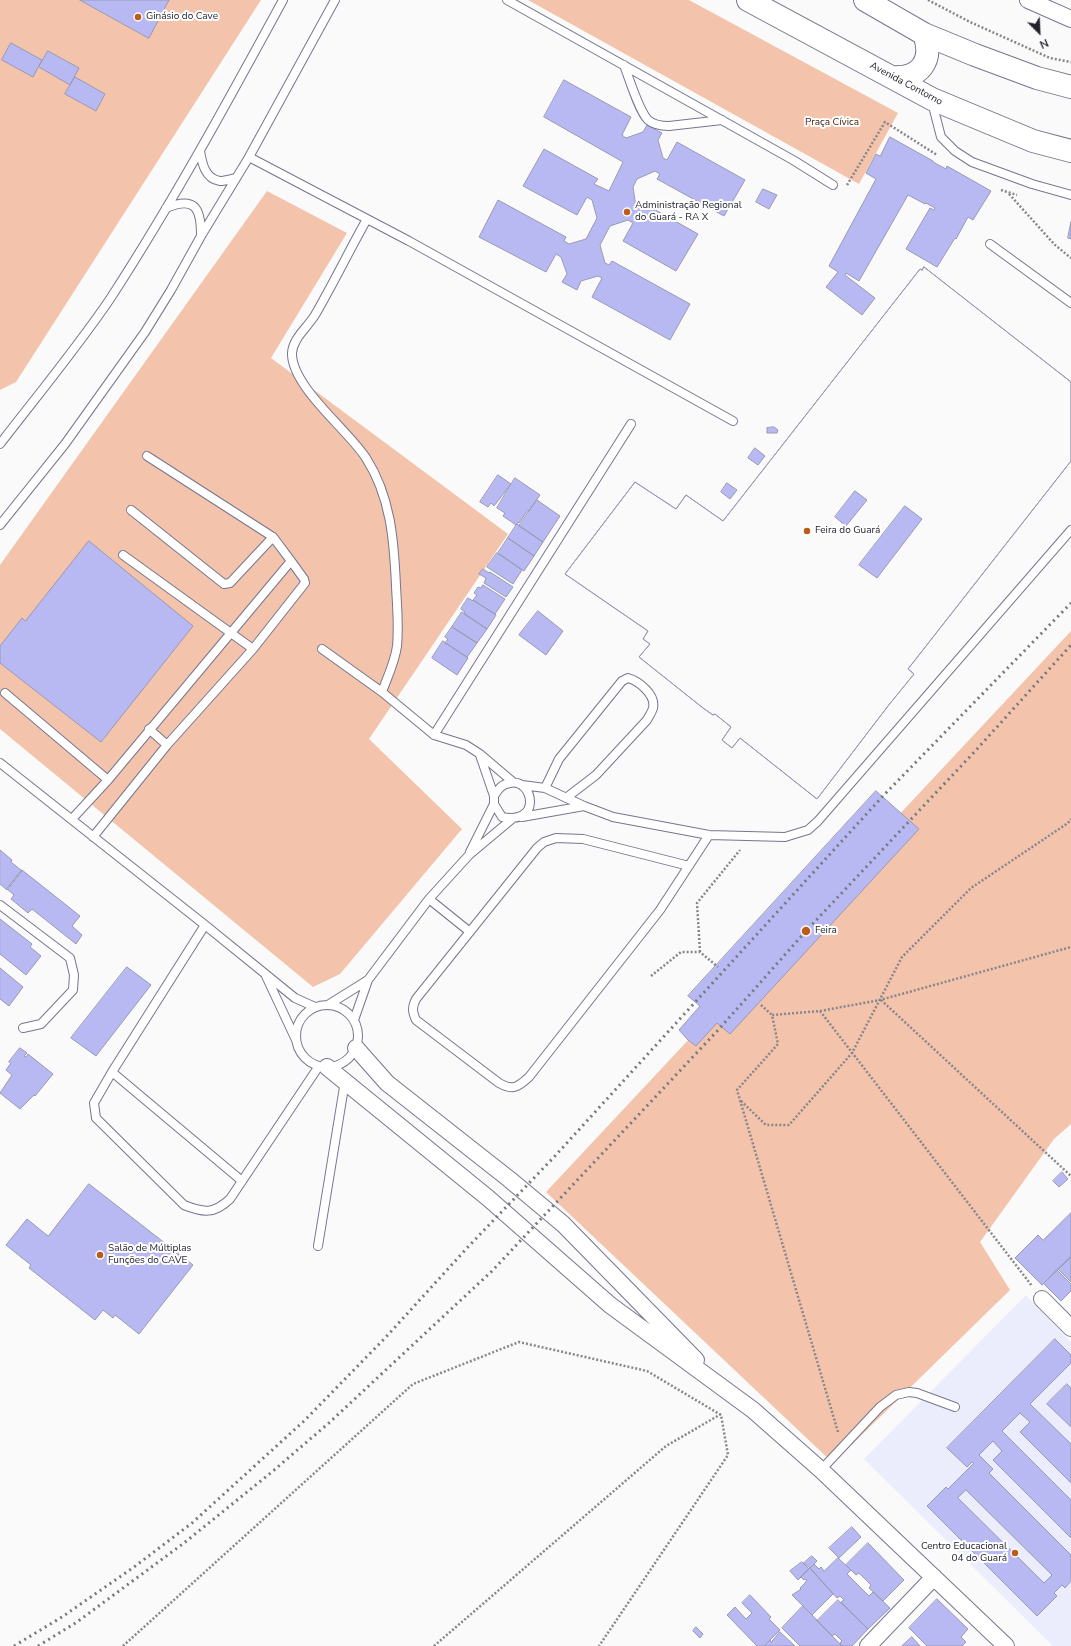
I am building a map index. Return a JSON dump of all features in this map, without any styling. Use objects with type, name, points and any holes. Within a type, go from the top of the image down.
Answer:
[{"type":"main road","name":"Avenida Contorno","points":[[748,0],[932,99],[1032,141],[1071,151]]},
{"type":"main road","points":[[864,0],[924,34],[1037,78],[1071,87]]},
{"type":"main road","points":[[892,77],[903,78],[914,74],[922,66],[928,56],[928,45],[924,34]]},
{"type":"street","points":[[1028,0],[1071,19]]},
{"type":"street","points":[[356,1048],[387,1083],[509,1179],[563,1224],[722,1387]]},
{"type":"street","points":[[323,1066],[345,1081],[488,1198],[610,1305],[753,1410],[821,1470],[1006,1646]]},
{"type":"street","points":[[1042,1299],[1071,1328]]},
{"type":"street","points":[[868,1646],[934,1577]]},
{"type":"lane","points":[[0,444],[76,347],[109,300],[200,151],[283,0]]},
{"type":"lane","points":[[0,525],[65,444],[145,332],[249,157],[335,0]]},
{"type":"lane","points":[[507,0],[722,120],[833,185]]},
{"type":"lane","points":[[624,65],[643,113],[648,120],[655,124],[668,126],[722,120]]},
{"type":"lane","points":[[932,99],[941,137],[955,151],[972,162],[987,168],[1032,184],[1071,195]]},
{"type":"lane","points":[[200,151],[202,164],[206,172],[214,179],[221,181],[236,178]]},
{"type":"lane","points":[[249,157],[409,240],[733,421]]},
{"type":"lane","points":[[166,208],[176,204],[185,203],[193,206],[199,212],[201,219],[201,236]]},
{"type":"lane","points":[[367,219],[314,316],[295,343],[292,356],[296,370],[306,389],[349,436],[366,459],[388,506],[394,548],[397,647],[394,660],[382,692]]},
{"type":"lane","points":[[990,244],[1071,303]]},
{"type":"lane","points":[[434,735],[631,424]]},
{"type":"lane","points":[[93,837],[168,746],[253,649],[305,583],[304,579],[272,537],[147,456]]},
{"type":"lane","points":[[131,510],[224,584],[230,583],[272,537]]},
{"type":"lane","points":[[322,648],[382,692],[434,735],[466,745],[480,754],[513,782],[522,785],[544,788],[613,817],[709,835],[785,837],[808,830],[818,821],[1071,530]]},
{"type":"lane","points":[[123,555],[253,649]]},
{"type":"lane","points":[[72,819],[108,780],[291,561]]},
{"type":"lane","points":[[544,788],[560,759],[622,681],[628,678],[634,680],[649,693],[653,702],[653,709],[647,720],[596,775],[566,798]]},
{"type":"lane","points":[[5,693],[108,780]]},
{"type":"lane","points":[[149,730],[168,746]]},
{"type":"lane","points":[[480,754],[494,800],[502,817],[512,819],[584,806]]},
{"type":"lane","points":[[0,763],[295,998],[315,1007]]},
{"type":"lane","points":[[469,855],[498,789],[505,784],[513,782]]},
{"type":"lane","points":[[521,817],[528,810],[531,802],[528,791],[522,785]]},
{"type":"lane","points":[[354,1020],[368,980],[429,899],[469,855],[512,819]]},
{"type":"lane","points":[[689,866],[583,838],[556,838],[549,840],[537,848],[416,999],[412,1006],[416,1020],[499,1083],[505,1087],[515,1088],[530,1077],[660,910],[689,866],[709,835]]},
{"type":"lane","points":[[429,899],[470,932]]},
{"type":"lane","points":[[0,905],[70,958],[74,975],[73,990],[41,1024],[23,1028]]},
{"type":"lane","points":[[205,925],[94,1102],[96,1118],[184,1205],[198,1211],[211,1210],[221,1207],[230,1199],[323,1066]]},
{"type":"lane","points":[[265,974],[299,1049],[311,1062],[323,1066],[339,1064],[349,1058],[356,1048],[358,1034],[354,1020],[344,1010],[336,1006],[328,1005],[315,1007],[304,1015],[297,1027],[296,1040]]},
{"type":"lane","points":[[328,1005],[368,980]]},
{"type":"lane","points":[[112,1072],[242,1180]]},
{"type":"lane","points":[[318,1246],[345,1081]]},
{"type":"lane","points":[[821,1470],[880,1407],[888,1400],[901,1393],[917,1393],[955,1407]]},
{"type":"path","points":[[928,0],[970,22],[1050,58],[1071,62]]},
{"type":"path","points":[[844,189],[884,122]]},
{"type":"path","points":[[1009,194],[1054,245],[1071,258]]},
{"type":"path","points":[[740,1100],[766,1125],[789,1125],[852,1053],[902,956],[971,888],[1068,823],[1071,819]]},
{"type":"path","points":[[700,952],[696,903],[752,836]]},
{"type":"path","points":[[772,1015],[820,1011],[880,1000],[1071,947]]},
{"type":"path","points":[[651,976],[681,952],[700,952],[718,967]]},
{"type":"path","points":[[880,1000],[1071,1176]]},
{"type":"path","points":[[761,1004],[772,1015],[778,1044],[737,1090],[843,1447]]},
{"type":"path","points":[[820,1011],[1042,1299]]},
{"type":"path","points":[[123,1646],[413,1384],[519,1342],[647,1371],[721,1415],[728,1455],[599,1646]]},
{"type":"path","points":[[434,1646],[666,1446],[721,1415]]},
{"type":"shaded area","name":"Centro Educacional 04 do Guará","points":[[1026,1295],[1071,1342],[1071,1646],[1053,1646],[864,1459]]},
{"type":"green space","points":[[0,0],[261,0],[16,382],[0,390]]},
{"type":"green space","name":"Praça Cívica","points":[[528,0],[689,0],[898,113],[859,184]]},
{"type":"green space","points":[[267,191],[347,233],[271,358],[508,534],[369,739],[462,829],[340,974],[313,987],[0,729],[0,565]]},
{"type":"green space","points":[[1071,631],[1071,1124],[1054,1139],[980,1242],[1010,1290],[833,1463],[546,1192]]},
{"type":"building","name":"Ginásio do Cave","points":[[80,0],[169,0],[149,38]]},
{"type":"building","points":[[11,43],[42,60],[33,77],[2,60]]},
{"type":"building","points":[[48,51],[79,68],[70,85],[39,67]]},
{"type":"building","points":[[75,77],[105,94],[96,111],[65,94]]},
{"type":"building","name":"Administração Regional do Guará - RA X","points":[[564,80],[631,117],[622,135],[626,138],[643,132],[647,125],[662,133],[658,140],[663,158],[667,160],[677,142],[745,180],[724,216],[657,179],[660,174],[655,171],[637,179],[633,187],[636,207],[640,209],[643,203],[698,234],[676,271],[623,241],[633,223],[628,220],[610,226],[600,245],[605,263],[609,265],[612,261],[690,304],[670,340],[592,297],[602,278],[598,276],[581,281],[577,290],[562,282],[567,274],[561,257],[556,254],[546,272],[479,237],[498,200],[566,237],[564,241],[569,244],[586,239],[597,218],[592,200],[587,197],[577,215],[523,186],[544,149],[598,179],[594,184],[609,191],[623,162],[544,117]]},
{"type":"building","points":[[890,137],[946,169],[947,166],[991,191],[973,220],[968,217],[956,239],[955,238],[937,267],[906,249],[930,208],[934,210],[935,208],[908,195],[859,281],[846,273],[845,275],[875,298],[862,315],[826,287],[838,272],[829,266],[876,179],[866,173],[876,154],[880,156]]},
{"type":"building","points":[[763,189],[777,195],[769,209],[756,202]]},
{"type":"building","points":[[1071,222],[1071,239],[1068,238]]},
{"type":"building","name":"Feira do Guará","points":[[924,267],[1071,382],[1071,461],[908,669],[914,674],[817,799],[740,738],[732,748],[722,740],[731,727],[715,714],[713,715],[703,708],[639,657],[650,644],[643,639],[648,631],[565,574],[635,482],[676,509],[686,495],[723,521],[920,269],[922,270]],"holes":[[[855,491],[867,500],[846,526],[835,517]],[[905,506],[922,519],[877,578],[859,565]]]},
{"type":"building","name":"Feira do Guará","points":[[924,267],[1071,382],[1071,461],[908,669],[914,674],[817,799],[740,738],[732,748],[722,740],[731,727],[715,714],[713,715],[703,708],[639,657],[650,644],[643,639],[648,631],[565,574],[635,482],[676,509],[686,495],[723,521],[920,269],[922,270]]},
{"type":"building","points":[[774,427],[778,430],[777,433],[767,433],[767,428]]},
{"type":"building","points":[[755,448],[765,456],[758,465],[748,458]]},
{"type":"building","points":[[498,475],[511,484],[494,506],[491,503],[488,507],[480,502]]},
{"type":"building","points":[[515,478],[540,495],[529,511],[528,510],[516,525],[503,516],[505,513],[497,508]]},
{"type":"building","points":[[727,483],[737,490],[730,499],[721,492]]},
{"type":"building","points":[[537,500],[560,516],[543,542],[519,526]]},
{"type":"building","points":[[517,524],[543,542],[534,556],[508,538]]},
{"type":"building","points":[[508,538],[534,556],[524,571],[498,553]]},
{"type":"building","points":[[89,541],[193,626],[101,742],[0,663],[0,646],[22,618],[25,621]]},
{"type":"building","points":[[497,553],[522,570],[513,584],[487,567]]},
{"type":"building","points":[[483,569],[513,587],[506,597],[484,583],[486,578],[479,574]]},
{"type":"building","points":[[483,585],[505,599],[495,614],[473,600],[477,595],[474,593],[478,587],[481,588]]},
{"type":"building","points":[[468,598],[496,615],[487,629],[464,614],[465,612],[461,609]]},
{"type":"building","points":[[538,611],[563,631],[546,655],[519,635]]},
{"type":"building","points":[[462,612],[487,629],[477,643],[452,627]]},
{"type":"building","points":[[452,627],[477,643],[467,657],[445,643],[448,639],[445,637]]},
{"type":"building","points":[[443,641],[468,658],[457,675],[432,658]]},
{"type":"building","points":[[876,791],[919,829],[730,1034],[717,1023],[696,1046],[679,1030],[700,1006],[688,996]]},
{"type":"building","points":[[0,850],[22,871],[7,890],[0,884]]},
{"type":"building","points":[[22,870],[80,916],[72,926],[82,935],[76,944],[32,909],[28,913],[11,899],[14,895],[7,889]]},
{"type":"building","points":[[0,919],[32,944],[30,947],[41,956],[26,975],[0,954]]},
{"type":"building","points":[[127,967],[151,985],[96,1056],[71,1038]]},
{"type":"building","points":[[0,968],[23,987],[9,1006],[0,999]]},
{"type":"building","points":[[20,1048],[27,1053],[24,1056],[26,1057],[28,1054],[53,1074],[35,1096],[34,1095],[20,1109],[0,1093],[12,1075],[6,1070],[11,1063],[9,1062]]},
{"type":"building","points":[[1062,1172],[1068,1179],[1059,1187],[1053,1181]]},
{"type":"building","name":"Salão de Múltiplas Funções do CAVE","points":[[89,1184],[193,1265],[139,1334],[115,1315],[113,1318],[103,1310],[95,1320],[29,1268],[31,1265],[6,1245],[27,1219],[48,1236]]},
{"type":"building","points":[[1071,1213],[1071,1257],[1042,1285],[1015,1258],[1038,1235],[1043,1240]]},
{"type":"building","points":[[1071,1257],[1071,1282],[1058,1269]]},
{"type":"building","points":[[1057,1270],[1071,1284],[1071,1291],[1061,1301],[1044,1284]]},
{"type":"building","points":[[1055,1339],[1071,1355],[1071,1363],[1030,1404],[1071,1444],[1071,1483],[1020,1432],[1030,1422],[1020,1413],[1002,1431],[1071,1500],[1071,1538],[993,1460],[1002,1451],[993,1441],[979,1455],[993,1469],[989,1473],[1071,1555],[1071,1581],[1065,1588],[1062,1585],[1054,1593],[1057,1596],[1037,1616],[927,1506],[946,1487],[948,1489],[974,1463],[972,1462],[967,1467],[947,1448]],"holes":[[[966,1490],[1052,1575],[1044,1583],[958,1498]]]},
{"type":"building","points":[[1067,1384],[1071,1388],[1071,1427],[1047,1404]]},
{"type":"building","points":[[852,1527],[861,1537],[839,1558],[829,1548]]},
{"type":"building","points":[[868,1543],[904,1580],[883,1601],[869,1588],[871,1585],[859,1573],[856,1575],[846,1565]]},
{"type":"building","points":[[812,1556],[817,1561],[810,1568],[804,1563]]},
{"type":"building","points":[[838,1558],[851,1570],[847,1574],[869,1596],[873,1592],[890,1608],[868,1629],[841,1602],[844,1600],[840,1596],[837,1598],[810,1568],[814,1564],[819,1569],[821,1567],[824,1571]]},
{"type":"building","points":[[802,1562],[809,1569],[798,1580],[790,1571]]},
{"type":"building","points":[[810,1568],[833,1594],[812,1615],[792,1595],[801,1589],[800,1588],[807,1580],[804,1580],[801,1577]]},
{"type":"building","points":[[750,1595],[771,1617],[769,1619],[780,1630],[764,1646],[757,1646],[727,1615],[735,1607],[746,1619],[752,1613],[742,1603]]},
{"type":"building","points":[[937,1599],[968,1629],[961,1637],[966,1642],[962,1646],[927,1646],[909,1628]]},
{"type":"building","points":[[838,1600],[868,1629],[852,1646],[842,1646],[840,1643],[842,1641],[835,1634],[832,1636],[817,1621]]},
{"type":"building","points":[[803,1606],[842,1646],[800,1646],[782,1628]]},
{"type":"building","points":[[696,1627],[703,1634],[700,1638],[693,1631]]},
{"type":"building","points":[[780,1632],[795,1646],[764,1646],[770,1640],[771,1642]]},
{"type":"building","points":[[912,1637],[920,1646],[902,1646]]},
{"type":"railway","points":[[14,1646],[62,1617],[134,1567],[192,1523],[304,1421],[386,1337],[467,1248],[555,1156],[882,797],[1071,603]]},
{"type":"railway","points":[[38,1646],[77,1622],[184,1543],[273,1471],[330,1422],[492,1271],[720,1028],[806,931],[978,748],[1071,645]]},
{"type":"place","name":"Ginásio do Cave","points":[[138,17]]},
{"type":"place","name":"Administração Regional do Guará - RA X","points":[[627,212]]},
{"type":"place","name":"Feira do Guará","points":[[807,531]]},
{"type":"place","name":"Feira","points":[[806,931]]},
{"type":"place","name":"Salão de Múltiplas Funções do CAVE","points":[[100,1255]]},
{"type":"place","name":"Centro Educacional 04 do Guará","points":[[1015,1553]]}]
